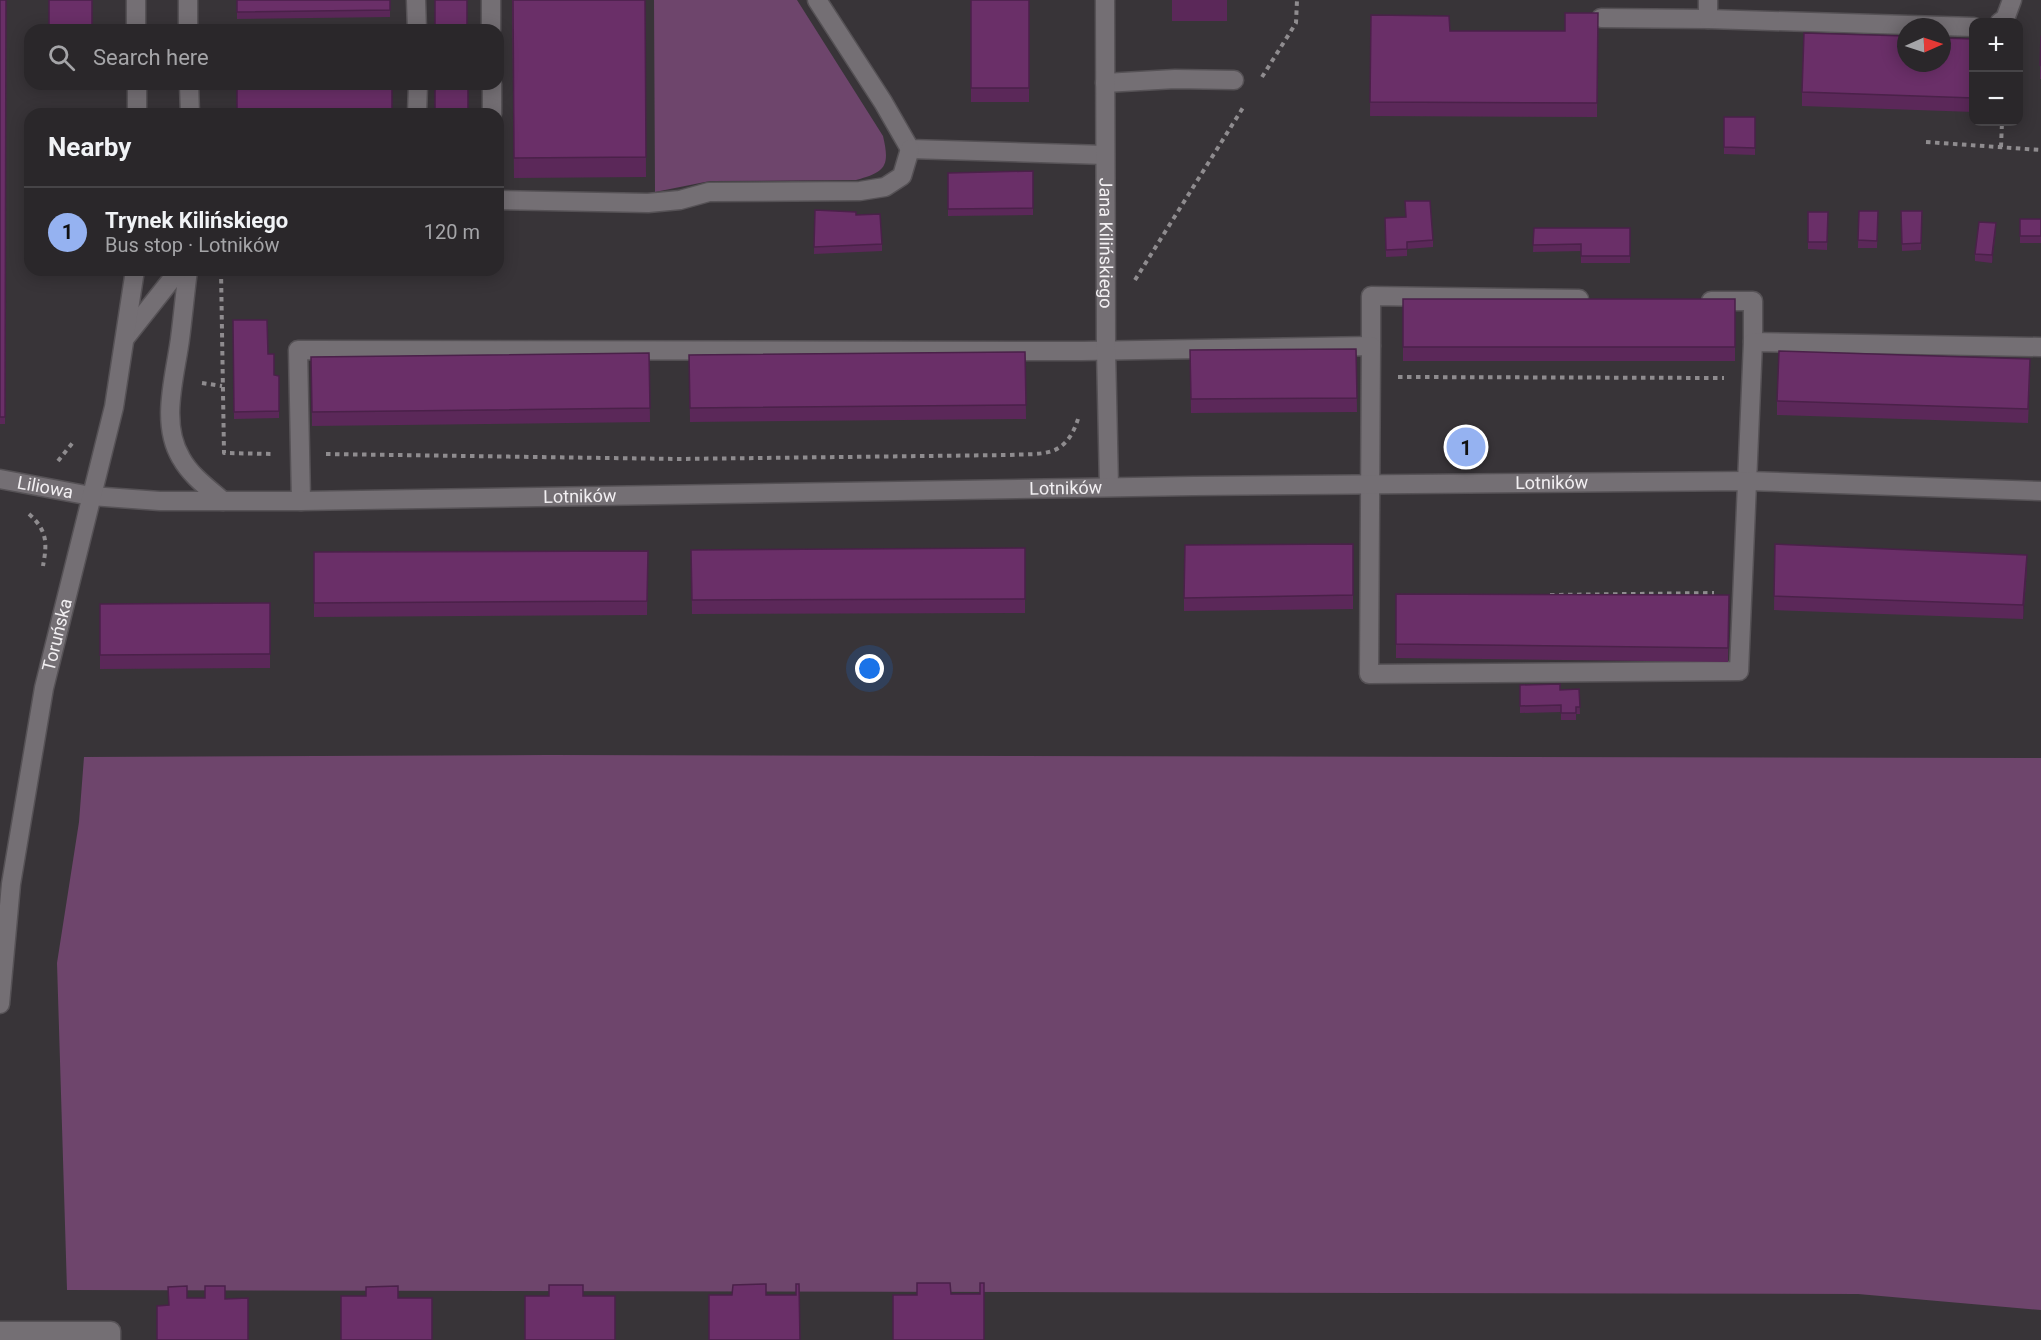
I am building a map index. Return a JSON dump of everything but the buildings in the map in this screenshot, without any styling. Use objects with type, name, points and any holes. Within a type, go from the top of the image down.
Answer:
[{"type":"street","points":[[136,0],[136,24]]},
{"type":"street","points":[[188,0],[188,24]]},
{"type":"street","points":[[416,0],[417,24]]},
{"type":"street","points":[[491,0],[491,24]]},
{"type":"street","points":[[504,200],[648,203],[680,200],[709,192],[860,191],[885,187],[902,176],[910,149],[883,102],[817,0]]},
{"type":"street","name":"Jana Kilińskiego","points":[[1105,0],[1106,350],[1109,487]]},
{"type":"street","points":[[1708,0],[1708,19]]},
{"type":"street","points":[[2005,18],[2012,0]]},
{"type":"street","points":[[1602,18],[1969,27]]},
{"type":"street","points":[[1105,83],[1175,79],[1234,80]]},
{"type":"street","points":[[137,90],[137,108]]},
{"type":"street","points":[[189,90],[190,108]]},
{"type":"street","points":[[417,108],[418,90]]},
{"type":"street","points":[[492,90],[492,108]]},
{"type":"street","points":[[910,149],[1105,154]]},
{"type":"street","name":"Toruńska","points":[[0,1004],[11,884],[44,688],[114,407],[134,276]]},
{"type":"street","points":[[126,337],[174,276]]},
{"type":"street","points":[[187,276],[170,407],[171,432],[180,457],[195,476],[223,501]]},
{"type":"street","points":[[1598,299],[1371,296],[1369,674],[1739,671],[1752,378],[1753,301],[1694,301]]},
{"type":"street","points":[[1753,342],[2041,347]]},
{"type":"street","points":[[301,501],[298,350],[1106,350],[1371,346]]},
{"type":"street","name":"Liliowa","points":[[0,479],[91,496]]},
{"type":"street","name":"Lotników","points":[[91,496],[160,501],[301,501],[1109,487],[1748,481],[2041,491]]},
{"type":"street","points":[[0,1331],[111,1331],[111,1340]]},
{"type":"path","points":[[1258,83],[1296,23],[1297,0]]},
{"type":"path","points":[[1132,285],[1246,103]]},
{"type":"path","points":[[2001,147],[2002,126]]},
{"type":"path","points":[[1926,142],[2041,150]]},
{"type":"path","points":[[221,276],[224,453],[677,459],[1008,455],[1054,452],[1067,442],[1078,421],[1078,410]]},
{"type":"path","points":[[1371,376],[1752,378]]},
{"type":"path","points":[[192,382],[222,386]]},
{"type":"path","points":[[57,462],[74,442],[77,432]]},
{"type":"path","points":[[23,509],[38,521],[47,544],[40,577]]},
{"type":"path","points":[[1544,595],[1719,593]]},
{"type":"shaded area","points":[[654,0],[797,0],[883,136],[886,154],[883,166],[874,174],[856,180],[710,181],[655,192]]},
{"type":"shaded area","points":[[548,755],[2041,758],[2041,1310],[1858,1294],[67,1290],[57,963],[79,822],[84,757]]},
{"type":"place","name":"Trynek Kilińskiego","points":[[1466,447]]}]
